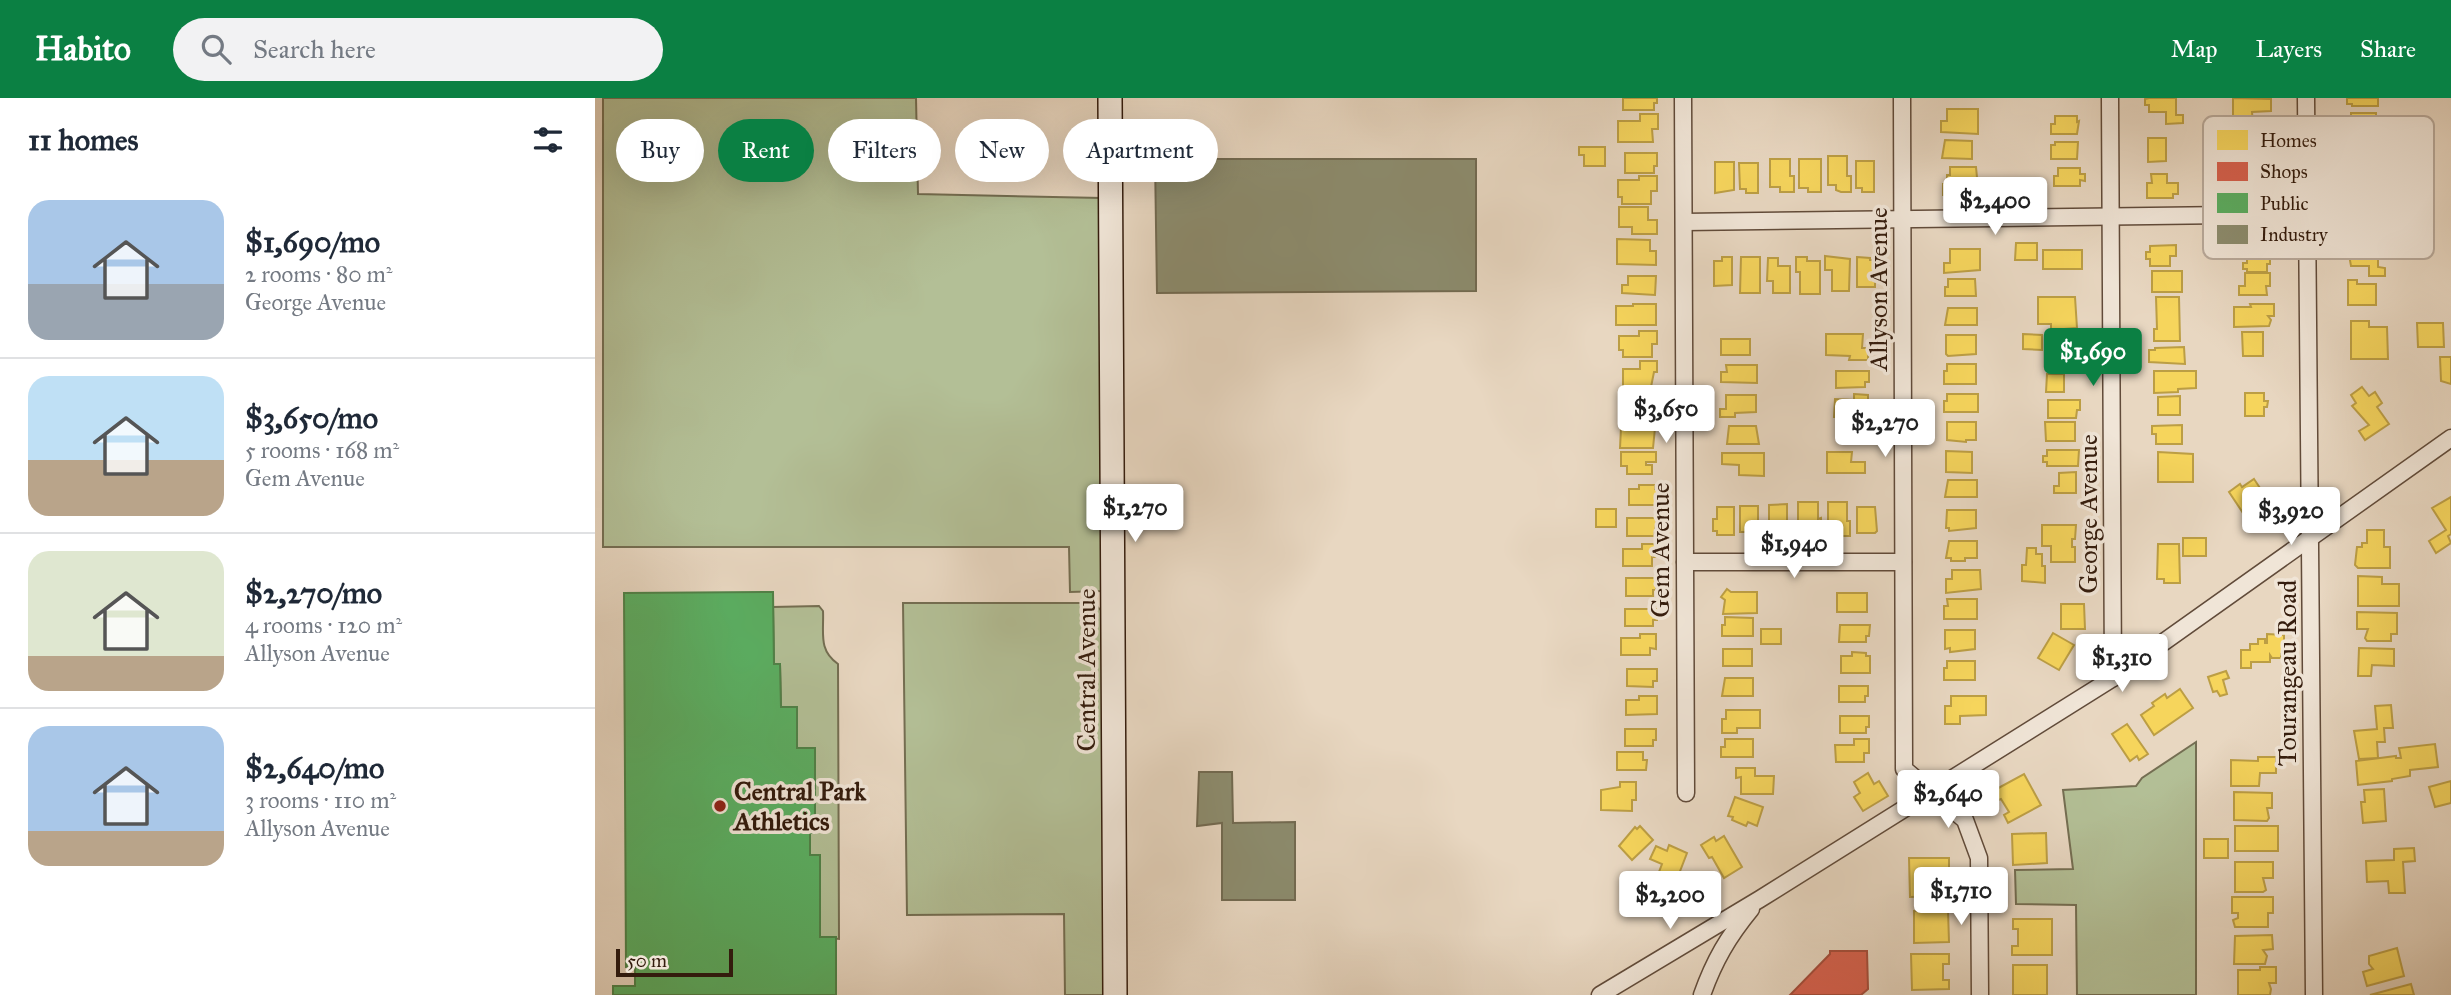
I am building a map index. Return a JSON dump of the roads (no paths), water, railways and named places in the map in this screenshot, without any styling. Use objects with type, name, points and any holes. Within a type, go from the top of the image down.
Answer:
[{"type":"street","name":"Central Avenue","points":[[1110,98],[1116,993]]},
{"type":"street","name":"Gem Avenue","points":[[1683,98],[1686,793]]},
{"type":"street","name":"Allyson Avenue","points":[[1902,98],[1904,769],[1965,820],[1979,858],[1980,995]]},
{"type":"street","name":"George Avenue","points":[[2110,98],[2113,678]]},
{"type":"street","name":"Tourangeau Road","points":[[2306,98],[2306,116]]},
{"type":"street","points":[[1684,222],[2203,216]]},
{"type":"street","name":"Tourangeau Road","points":[[2307,259],[2314,995]]},
{"type":"street","points":[[1600,995],[1760,900],[2113,678],[2451,438]]},
{"type":"street","points":[[1685,562],[1903,562]]},
{"type":"street","points":[[1702,995],[1710,971],[1728,936],[1760,900]]},
{"type":"place","name":"Central Park Athletics","points":[[720,806]]}]
